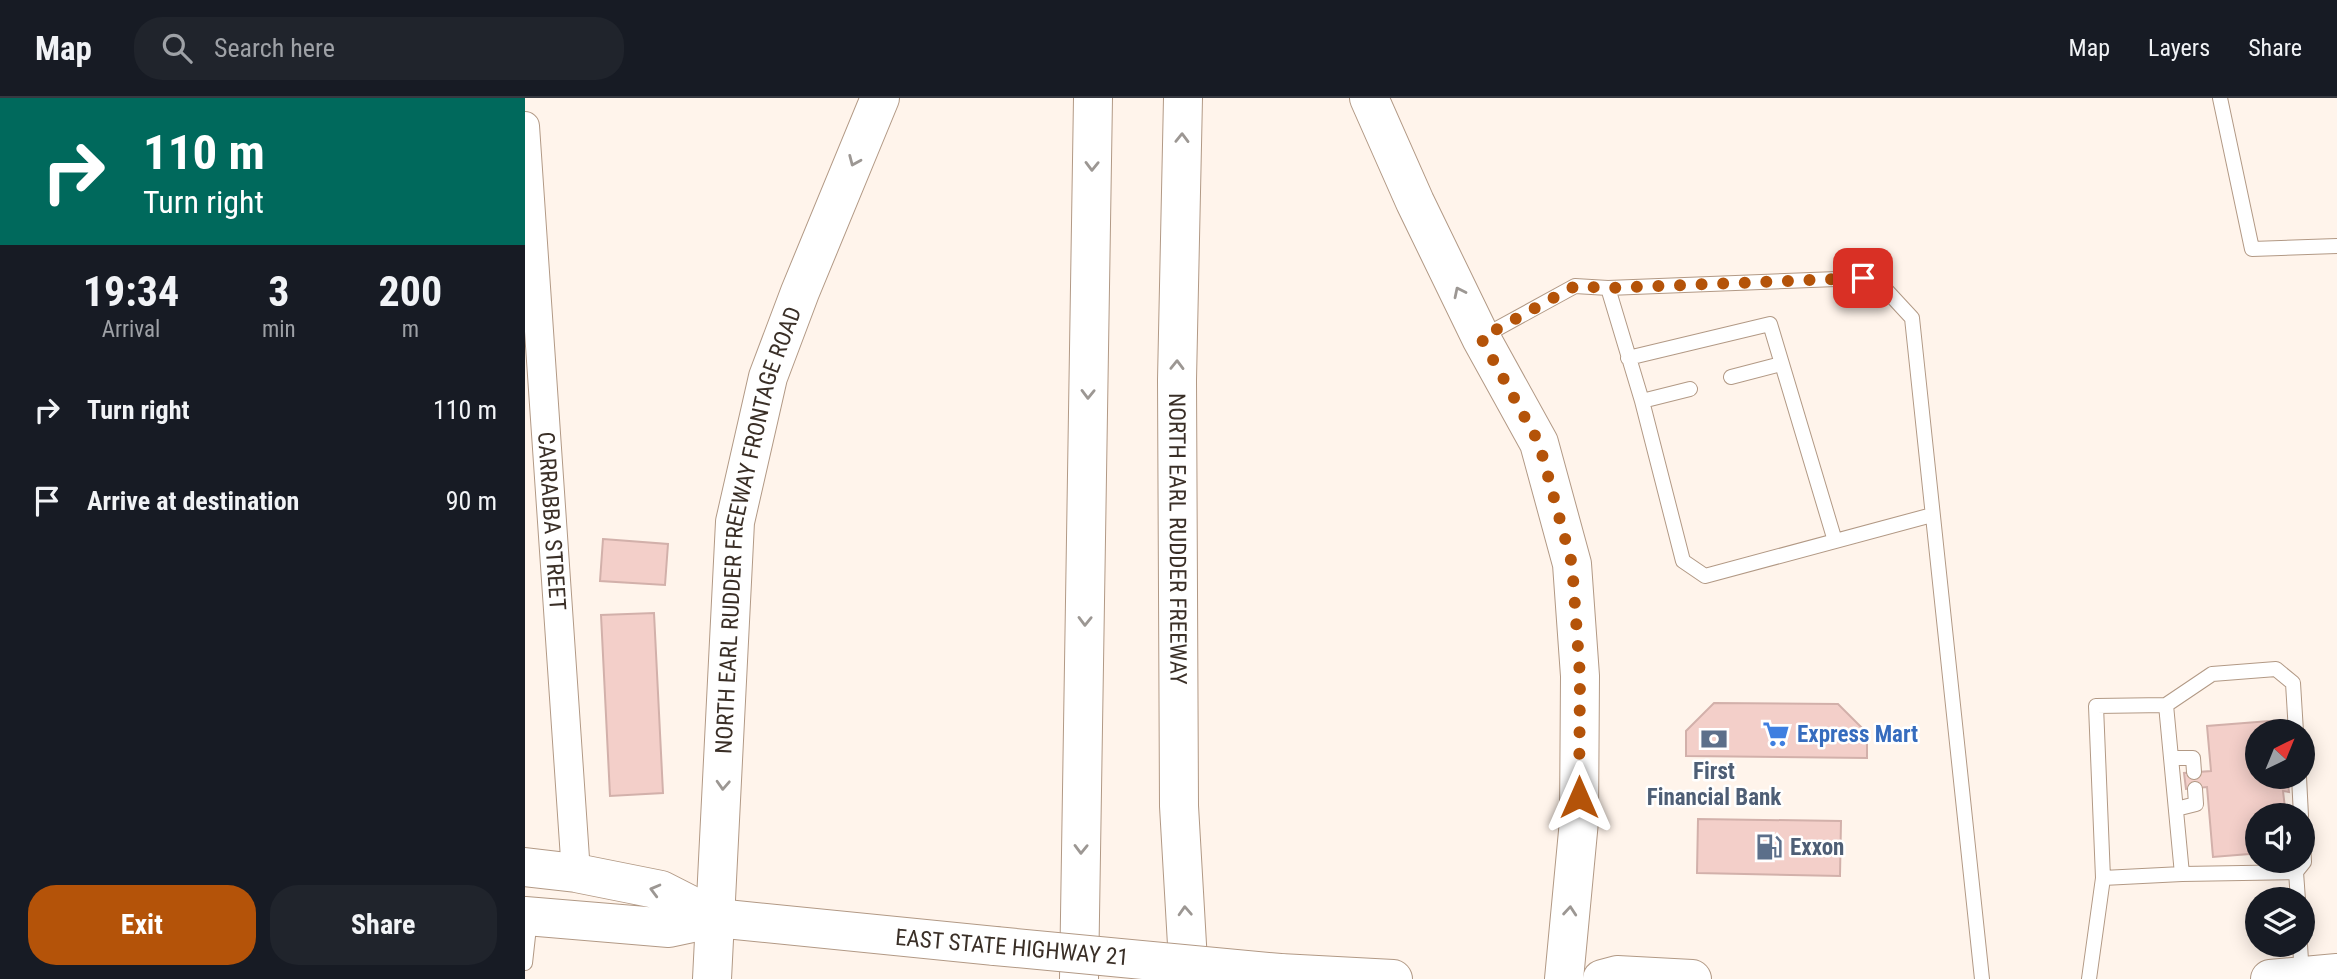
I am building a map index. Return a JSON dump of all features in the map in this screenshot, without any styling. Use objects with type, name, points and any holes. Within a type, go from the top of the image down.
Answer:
[{"type":"main road","name":"NORTH EARL RUDDER FREEWAY FRONTAGE ROAD","points":[[712,979],[735,522],[768,377],[880,98]]},
{"type":"main road","points":[[1079,979],[1093,98]]},
{"type":"main road","name":"NORTH EARL RUDDER FREEWAY","points":[[1183,98],[1177,380],[1179,806],[1189,979]]},
{"type":"main road","points":[[1369,98],[1481,338],[1539,443],[1572,564],[1580,676],[1579,821],[1564,979]]},
{"type":"main road","name":"EAST STATE HIGHWAY 21","points":[[525,867],[576,873],[661,890],[716,918]]},
{"type":"main road","name":"EAST STATE HIGHWAY 21","points":[[528,916],[670,928],[716,918],[1280,972],[1392,979]]},
{"type":"main road","points":[[1602,979],[1617,975],[1692,979]]},
{"type":"street","name":"CARRABBA STREET","points":[[525,126],[576,873]]},
{"type":"lane","points":[[2220,98],[2252,249],[2337,246]]},
{"type":"lane","points":[[1481,338],[1575,286],[1608,288],[1863,278],[1887,291],[1912,318],[1982,979]]},
{"type":"lane","points":[[1608,288],[1642,401],[1683,561],[1705,576],[1932,515]]},
{"type":"lane","points":[[1628,358],[1770,324],[1835,541]]},
{"type":"lane","points":[[1731,377],[1781,364]]},
{"type":"lane","points":[[1642,401],[1690,389]]},
{"type":"lane","points":[[2089,979],[2103,878],[2096,706],[2167,705],[2211,674],[2276,669],[2293,683],[2295,719]]},
{"type":"lane","points":[[2167,705],[2182,874]]},
{"type":"lane","points":[[2171,758],[2193,758],[2194,772]]},
{"type":"lane","points":[[2176,809],[2196,804],[2195,789]]},
{"type":"lane","points":[[2103,878],[2245,873]]},
{"type":"lane","points":[[525,963],[528,916]]},
{"type":"building","points":[[603,539],[668,544],[665,585],[600,581]]},
{"type":"building","points":[[654,613],[663,793],[610,796],[601,615]]},
{"type":"building","points":[[1714,703],[1838,704],[1867,733],[1867,758],[1686,756],[1686,731]]},
{"type":"building","points":[[2245,723],[2245,789],[2289,789],[2289,792],[2283,791],[2284,803],[2245,803],[2245,854],[2213,857],[2207,787],[2186,789],[2184,773],[2211,771],[2207,726]]},
{"type":"building","name":"Exxon","points":[[1698,819],[1841,821],[1840,876],[1697,873]]},
{"type":"place","name":"Express Mart","points":[[1776,734]]},
{"type":"place","name":"First Financial Bank","points":[[1714,739]]},
{"type":"place","name":"Exxon","points":[[1769,847]]},
{"type":"route","points":[[1579,797],[1580,676],[1572,564],[1539,443],[1481,338],[1575,286],[1608,288],[1863,278]]}]
